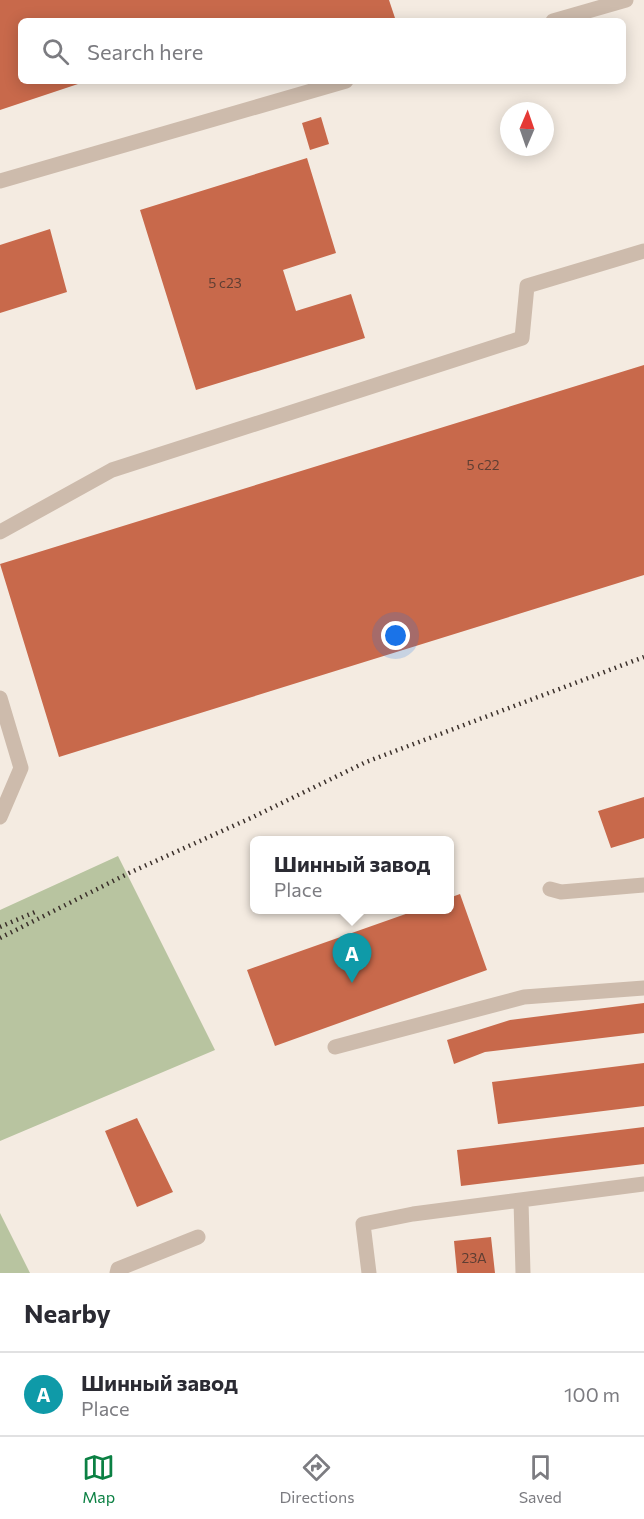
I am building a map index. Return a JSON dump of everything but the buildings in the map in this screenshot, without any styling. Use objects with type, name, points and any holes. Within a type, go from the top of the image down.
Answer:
[{"type":"lane","points":[[563,18],[626,0]]},
{"type":"lane","points":[[0,182],[336,84]]},
{"type":"lane","points":[[0,532],[112,470],[522,338],[527,286],[644,251]]},
{"type":"lane","points":[[0,698],[21,768],[0,817]]},
{"type":"lane","points":[[550,889],[561,892],[644,885]]},
{"type":"lane","points":[[334,1047],[524,997],[644,988]]},
{"type":"lane","points":[[369,1273],[363,1224],[413,1214],[644,1184]]},
{"type":"lane","points":[[521,1201],[524,1273]]},
{"type":"lane","points":[[117,1273],[118,1269],[198,1237]]},
{"type":"green space","points":[[118,856],[215,1050],[0,1141],[0,910]]},
{"type":"green space","points":[[0,1213],[30,1273],[0,1273]]},
{"type":"railway","points":[[0,938],[129,873],[253,817],[366,762],[644,657]]},
{"type":"railway","points":[[0,927],[35,912]]},
{"type":"place","name":"Шинный завод","points":[[352,983]]}]
